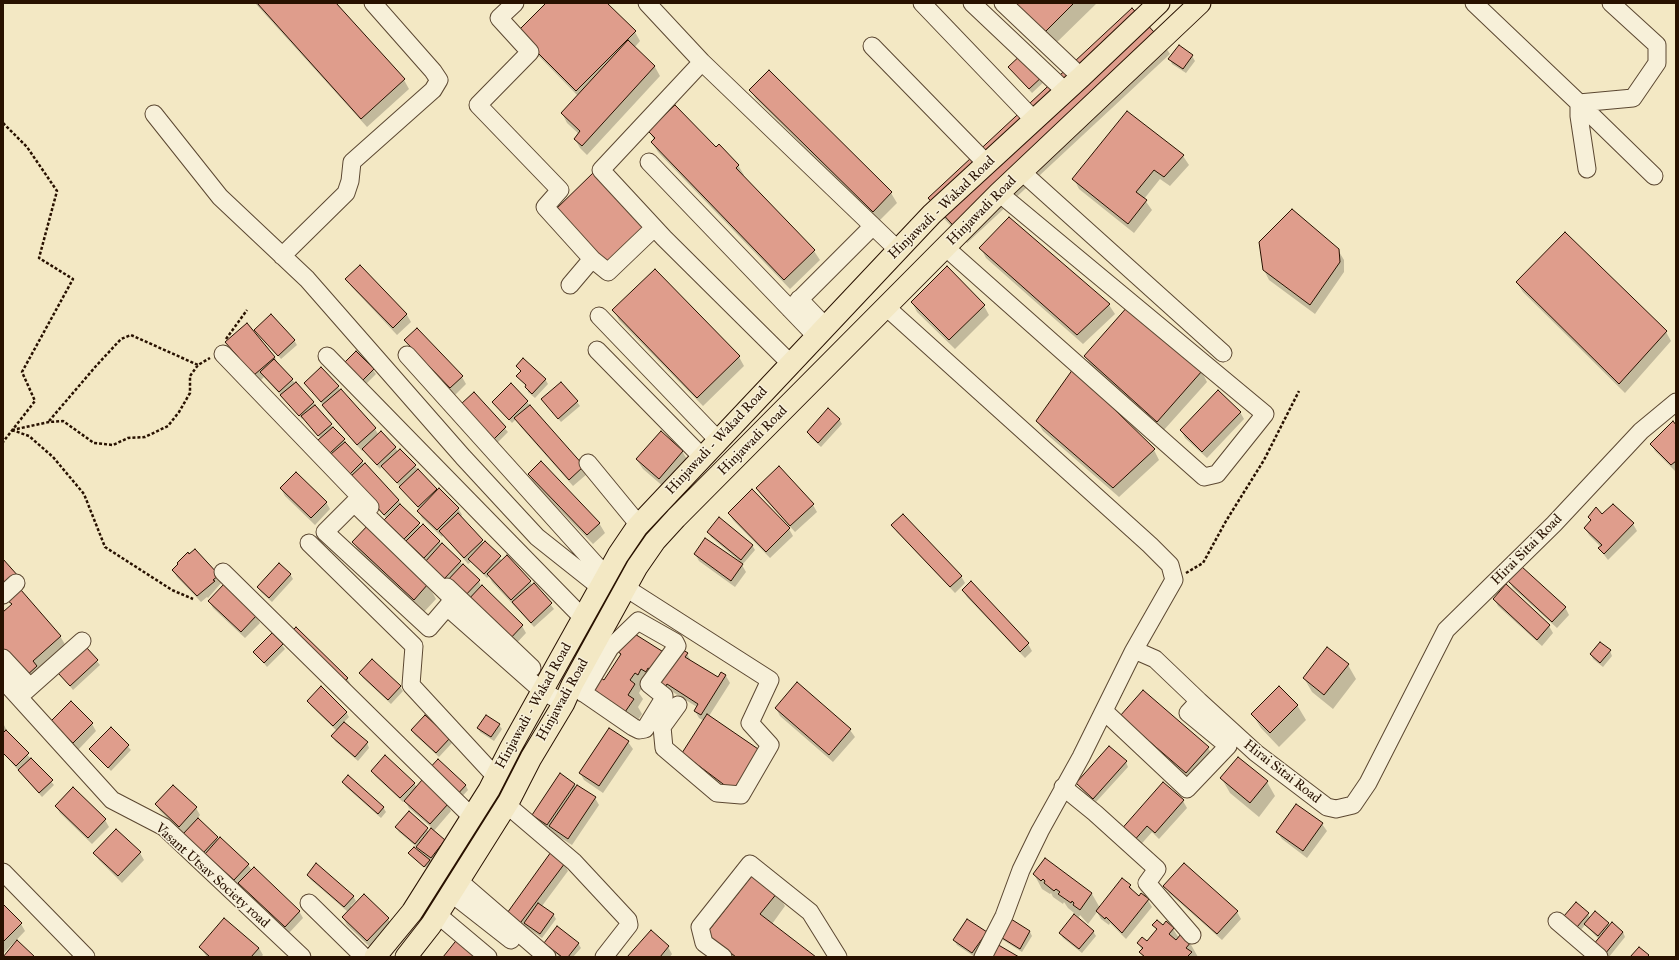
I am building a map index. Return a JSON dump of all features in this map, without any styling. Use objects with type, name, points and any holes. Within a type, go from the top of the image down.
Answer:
[{"type":"main road","name":"Hinjawadi - Wakad Road","points":[[375,957],[412,912],[472,817],[496,777],[603,581],[618,555],[639,525],[932,214],[1159,3]]},
{"type":"main road","name":"Hinjawadi Road","points":[[409,956],[438,915],[507,805],[531,758],[573,694],[637,567],[655,541],[885,306],[999,193],[1200,3]]},
{"type":"street","points":[[282,256],[346,193],[350,181],[352,162],[433,90],[439,80],[433,71],[373,3]]},
{"type":"street","points":[[515,3],[499,18],[530,52],[478,105],[560,190],[545,207],[592,259],[608,272],[654,228]]},
{"type":"street","points":[[647,3],[702,62],[898,250]]},
{"type":"street","points":[[922,3],[1034,120]]},
{"type":"street","points":[[972,3],[1065,91]]},
{"type":"street","points":[[1003,3],[1081,77]]},
{"type":"street","points":[[1474,3],[1654,176]]},
{"type":"street","points":[[1579,104],[1633,98],[1657,63],[1657,45],[1611,3]]},
{"type":"street","points":[[872,46],[987,164]]},
{"type":"street","points":[[702,62],[601,170],[654,228],[790,363]]},
{"type":"street","points":[[1579,104],[1579,116],[1587,169]]},
{"type":"street","points":[[154,114],[220,197],[307,279],[463,457],[536,537],[603,581]]},
{"type":"street","points":[[649,162],[821,331]]},
{"type":"street","points":[[1022,172],[1223,353]]},
{"type":"street","points":[[945,247],[1204,477],[1217,474],[1265,414],[999,193]]},
{"type":"street","points":[[794,304],[873,226]]},
{"type":"street","points":[[570,285],[592,259]]},
{"type":"street","points":[[885,306],[1150,545],[1170,565],[1174,580],[1133,652],[1104,711],[1063,787],[1022,870],[1004,916],[983,957]]},
{"type":"street","points":[[599,316],[718,440]]},
{"type":"street","points":[[597,350],[702,457]]},
{"type":"street","points":[[219,352],[545,686]]},
{"type":"street","points":[[408,355],[603,581]]},
{"type":"street","points":[[327,356],[583,618]]},
{"type":"street","name":"Hirai Sitai Road","points":[[1133,652],[1139,652],[1156,659],[1256,753],[1327,807],[1336,809],[1353,805],[1368,783],[1446,630],[1554,524],[1641,431],[1676,402]]},
{"type":"street","points":[[588,463],[639,525]]},
{"type":"street","points":[[354,503],[453,599],[447,607],[429,628],[325,532],[354,503]]},
{"type":"street","points":[[309,543],[414,646],[411,684],[496,777]]},
{"type":"street","points":[[223,572],[472,817]]},
{"type":"street","points":[[3,595],[16,583]]},
{"type":"street","points":[[626,588],[770,680],[750,723],[770,745],[741,795],[717,793],[664,748],[662,727],[678,705]]},
{"type":"street","points":[[447,607],[545,686],[573,694],[638,730],[645,729],[664,698],[664,696],[649,684],[677,646],[675,642],[638,621],[610,648],[573,694]]},
{"type":"street","points":[[3,658],[28,692],[82,641]]},
{"type":"street","name":"Vasant Utsav Society road","points":[[3,680],[28,692],[112,800],[164,827],[302,957]]},
{"type":"street","points":[[1104,711],[1187,789],[1228,746],[1188,713],[1199,701]]},
{"type":"street","points":[[1063,787],[1095,813],[1157,869],[1146,883],[1192,935]]},
{"type":"street","points":[[507,805],[574,862],[628,920],[629,924],[604,957]]},
{"type":"street","points":[[723,957],[704,943],[700,926],[750,864],[810,912],[834,953],[838,957]]},
{"type":"street","points":[[3,872],[86,957]]},
{"type":"street","points":[[455,887],[530,957]]},
{"type":"street","points":[[455,887],[548,957]]},
{"type":"street","points":[[310,903],[364,957]]},
{"type":"street","points":[[438,915],[488,957]]},
{"type":"street","points":[[1557,921],[1600,957]]},
{"type":"path","points":[[3,123],[27,147],[57,191],[39,258],[73,279],[22,372],[35,401],[3,442]]},
{"type":"path","points":[[12,430],[49,422],[63,421],[94,443],[113,445],[128,438],[146,437],[168,426],[179,412],[190,393],[190,376],[198,365],[219,352],[247,310]]},
{"type":"path","points":[[49,422],[116,344],[121,339],[131,335],[198,365]]},
{"type":"path","points":[[1174,580],[1203,563],[1226,521],[1264,460],[1299,391]]},
{"type":"path","points":[[12,430],[29,436],[53,457],[84,494],[105,547],[172,590],[193,599]]},
{"type":"building","points":[[257,3],[336,3],[405,79],[361,119]]},
{"type":"building","points":[[546,3],[607,3],[636,31],[576,91],[517,32]]},
{"type":"building","points":[[1013,3],[1074,3],[1045,32]]},
{"type":"building","points":[[1132,8],[1165,44],[961,234],[928,198]]},
{"type":"building","points":[[628,40],[655,66],[582,146],[574,139],[580,131],[561,113]]},
{"type":"building","points":[[1179,45],[1193,55],[1183,69],[1168,59]]},
{"type":"building","points":[[1024,52],[1045,74],[1029,89],[1008,67]]},
{"type":"building","points":[[769,70],[892,192],[873,212],[749,90]]},
{"type":"building","points":[[675,105],[716,147],[719,144],[739,165],[736,168],[815,250],[784,280],[651,142],[655,138],[648,131]]},
{"type":"building","points":[[1127,111],[1184,155],[1164,177],[1154,170],[1136,192],[1147,200],[1128,224],[1072,179]]},
{"type":"building","points":[[594,172],[648,227],[611,268],[553,212]]},
{"type":"building","points":[[1292,209],[1339,249],[1340,262],[1310,305],[1263,270],[1259,242]]},
{"type":"building","points":[[1009,217],[1110,304],[1077,335],[979,248]]},
{"type":"building","points":[[1565,232],[1667,331],[1619,384],[1516,282]]},
{"type":"building","points":[[360,265],[407,314],[393,328],[345,279]]},
{"type":"building","points":[[947,266],[985,305],[949,340],[911,302]]},
{"type":"building","points":[[655,269],[740,356],[697,398],[612,310]]},
{"type":"building","points":[[1129,305],[1202,371],[1157,422],[1084,356]]},
{"type":"building","points":[[271,314],[295,340],[278,356],[254,330]]},
{"type":"building","points":[[247,323],[275,357],[254,375],[225,342]]},
{"type":"building","points":[[417,328],[463,376],[450,388],[404,340]]},
{"type":"building","points":[[356,351],[374,369],[359,384],[341,366]]},
{"type":"building","points":[[523,358],[546,379],[532,394],[525,387],[526,385],[516,376],[521,371],[516,366]]},
{"type":"building","points":[[274,359],[293,379],[279,392],[260,372]]},
{"type":"building","points":[[321,367],[339,386],[321,402],[304,383]]},
{"type":"building","points":[[1073,369],[1155,449],[1113,488],[1036,421]]},
{"type":"building","points":[[296,382],[314,402],[299,416],[280,395]]},
{"type":"building","points":[[561,382],[578,401],[558,419],[541,399]]},
{"type":"building","points":[[511,383],[528,401],[509,420],[492,402]]},
{"type":"building","points":[[341,389],[376,428],[357,445],[322,405]]},
{"type":"building","points":[[1218,390],[1241,412],[1202,452],[1180,430]]},
{"type":"building","points":[[474,392],[506,427],[494,439],[461,404]]},
{"type":"building","points":[[315,405],[332,424],[318,436],[301,416]]},
{"type":"building","points":[[530,405],[584,466],[569,480],[514,418]]},
{"type":"building","points":[[828,408],[840,419],[818,443],[807,432]]},
{"type":"building","points":[[1673,421],[1676,425],[1676,461],[1671,465],[1650,444]]},
{"type":"building","points":[[333,427],[345,439],[330,453],[318,440]]},
{"type":"building","points":[[381,431],[396,447],[377,465],[362,449]]},
{"type":"building","points":[[661,431],[683,451],[659,479],[636,459]]},
{"type":"building","points":[[345,442],[363,461],[350,474],[331,454]]},
{"type":"building","points":[[400,449],[416,465],[397,483],[381,466]]},
{"type":"building","points":[[541,461],[600,523],[587,535],[528,474]]},
{"type":"building","points":[[365,463],[399,500],[384,515],[350,477]]},
{"type":"building","points":[[779,466],[814,504],[790,526],[756,488]]},
{"type":"building","points":[[418,469],[437,489],[418,507],[399,487]]},
{"type":"building","points":[[296,472],[327,502],[311,518],[280,488]]},
{"type":"building","points":[[439,488],[459,508],[437,530],[417,511]]},
{"type":"building","points":[[752,489],[790,528],[766,552],[728,513]]},
{"type":"building","points":[[400,504],[420,523],[404,539],[384,520]]},
{"type":"building","points":[[1613,504],[1634,523],[1604,554],[1598,548],[1602,545],[1584,528],[1591,520],[1588,517],[1596,507],[1602,514]]},
{"type":"building","points":[[458,513],[483,540],[464,558],[439,531]]},
{"type":"building","points":[[903,514],[962,576],[950,587],[891,525]]},
{"type":"building","points":[[719,517],[753,545],[741,560],[707,532]]},
{"type":"building","points":[[371,522],[428,584],[414,600],[352,542]]},
{"type":"building","points":[[423,524],[440,541],[424,558],[406,541]]},
{"type":"building","points":[[705,538],[743,564],[731,581],[694,554]]},
{"type":"building","points":[[485,541],[501,556],[484,574],[468,559]]},
{"type":"building","points":[[442,543],[461,561],[444,579],[425,562]]},
{"type":"building","points":[[195,549],[219,575],[213,580],[215,581],[197,596],[172,570],[188,552],[189,554]]},
{"type":"building","points":[[507,555],[531,581],[511,600],[487,574]]},
{"type":"building","points":[[3,559],[19,577],[3,591]]},
{"type":"building","points":[[279,563],[291,574],[269,598],[257,587]]},
{"type":"building","points":[[463,564],[480,580],[462,599],[445,583]]},
{"type":"building","points":[[1521,566],[1566,607],[1552,622],[1508,581]]},
{"type":"building","points":[[971,581],[1029,643],[1020,652],[962,590]]},
{"type":"building","points":[[534,583],[552,603],[531,623],[512,602]]},
{"type":"building","points":[[224,584],[257,615],[241,632],[208,601]]},
{"type":"building","points":[[1506,584],[1550,625],[1537,640],[1493,599]]},
{"type":"building","points":[[482,585],[523,625],[508,641],[467,601]]},
{"type":"building","points":[[21,590],[61,636],[33,661],[37,666],[25,677],[3,652],[3,612],[12,604],[8,601]]},
{"type":"building","points":[[296,627],[348,678],[338,687],[286,637]]},
{"type":"building","points":[[630,631],[665,653],[653,671],[648,668],[646,672],[641,669],[638,675],[635,673],[630,680],[635,684],[628,695],[634,699],[625,712],[592,691],[601,678],[604,680],[621,654],[617,651]]},
{"type":"building","points":[[272,633],[283,644],[264,663],[253,652]]},
{"type":"building","points":[[1600,642],[1611,650],[1600,663],[1590,654]]},
{"type":"building","points":[[86,647],[98,660],[70,686],[58,673]]},
{"type":"building","points":[[1327,647],[1349,664],[1324,695],[1303,678]]},
{"type":"building","points":[[680,648],[688,653],[685,657],[718,677],[721,672],[726,675],[701,715],[694,711],[698,704],[667,684],[664,689],[656,684]]},
{"type":"building","points":[[372,659],[401,686],[388,700],[359,673]]},
{"type":"building","points":[[797,682],[851,729],[829,755],[775,708]]},
{"type":"building","points":[[321,686],[347,712],[333,726],[307,701]]},
{"type":"building","points":[[1279,686],[1298,705],[1270,733],[1251,714]]},
{"type":"building","points":[[1143,690],[1209,747],[1186,773],[1120,716]]},
{"type":"building","points":[[71,701],[93,723],[73,743],[51,721]]},
{"type":"building","points":[[707,714],[761,751],[744,778],[731,790],[682,753]]},
{"type":"building","points":[[425,715],[450,738],[436,753],[411,730]]},
{"type":"building","points":[[486,715],[500,724],[491,737],[477,728]]},
{"type":"building","points":[[344,722],[368,742],[355,757],[331,736]]},
{"type":"building","points":[[111,727],[129,745],[108,768],[89,749]]},
{"type":"building","points":[[609,728],[629,741],[599,786],[579,773]]},
{"type":"building","points":[[6,730],[29,753],[16,766],[3,753],[3,733]]},
{"type":"building","points":[[1109,746],[1127,761],[1093,799],[1076,783]]},
{"type":"building","points":[[385,755],[415,783],[400,798],[371,771]]},
{"type":"building","points":[[1238,757],[1268,781],[1250,803],[1220,778]]},
{"type":"building","points":[[31,758],[53,780],[39,793],[18,770]]},
{"type":"building","points":[[438,759],[466,785],[455,797],[427,771]]},
{"type":"building","points":[[560,773],[575,784],[547,825],[532,815]]},
{"type":"building","points":[[348,775],[384,807],[378,814],[342,782]]},
{"type":"building","points":[[422,780],[448,804],[430,824],[404,801]]},
{"type":"building","points":[[1163,782],[1184,800],[1155,833],[1147,826],[1132,843],[1119,832]]},
{"type":"building","points":[[173,785],[197,807],[179,827],[155,804]]},
{"type":"building","points":[[577,785],[596,797],[568,839],[549,826]]},
{"type":"building","points":[[73,787],[106,819],[88,838],[55,806]]},
{"type":"building","points":[[1296,804],[1323,823],[1303,851],[1276,832]]},
{"type":"building","points":[[409,811],[428,828],[415,844],[395,827]]},
{"type":"building","points":[[198,818],[218,837],[203,853],[183,834]]},
{"type":"building","points":[[431,828],[445,840],[431,858],[416,847]]},
{"type":"building","points":[[116,829],[141,852],[118,876],[93,853]]},
{"type":"building","points":[[220,837],[249,864],[234,880],[205,854]]},
{"type":"building","points":[[414,847],[430,860],[424,867],[408,853]]},
{"type":"building","points":[[551,852],[565,863],[518,926],[505,916]]},
{"type":"building","points":[[1045,858],[1092,893],[1080,910],[1073,905],[1074,903],[1072,901],[1071,903],[1058,894],[1060,892],[1056,889],[1054,891],[1044,883],[1045,881],[1043,879],[1041,881],[1033,874]]},
{"type":"building","points":[[316,863],[354,896],[344,907],[307,875]]},
{"type":"building","points":[[1184,863],[1238,911],[1217,934],[1163,886]]},
{"type":"building","points":[[254,867],[300,911],[285,927],[238,883]]},
{"type":"building","points":[[754,873],[778,892],[760,914],[816,957],[736,957],[706,934]]},
{"type":"building","points":[[1122,878],[1131,885],[1129,887],[1139,896],[1141,893],[1149,899],[1122,933],[1106,917],[1105,919],[1096,911]]},
{"type":"building","points":[[364,894],[389,918],[367,941],[342,917]]},
{"type":"building","points":[[1576,902],[1589,913],[1577,927],[1564,916]]},
{"type":"building","points":[[538,903],[554,914],[540,934],[524,923]]},
{"type":"building","points":[[3,904],[22,923],[3,942]]},
{"type":"building","points":[[1595,911],[1609,923],[1598,936],[1584,924]]},
{"type":"building","points":[[1074,914],[1094,931],[1079,949],[1059,933]]},
{"type":"building","points":[[224,918],[259,948],[251,957],[210,957],[199,947]]},
{"type":"building","points":[[967,919],[987,932],[972,953],[953,940]]},
{"type":"building","points":[[1011,919],[1030,931],[1020,949],[999,936]]},
{"type":"building","points":[[1157,920],[1163,925],[1166,921],[1174,928],[1169,934],[1176,940],[1181,934],[1191,942],[1186,948],[1192,952],[1187,957],[1145,957],[1139,952],[1143,948],[1137,943],[1142,937],[1147,941],[1157,929],[1152,925]]},
{"type":"building","points":[[1612,922],[1623,932],[1605,954],[1593,945]]},
{"type":"building","points":[[557,926],[579,943],[568,957],[562,957],[544,943]]},
{"type":"building","points":[[651,930],[669,946],[660,957],[627,957]]},
{"type":"building","points":[[459,937],[483,957],[443,957]]},
{"type":"building","points":[[17,940],[35,957],[3,957]]},
{"type":"building","points":[[995,943],[1019,957],[986,957]]},
{"type":"building","points":[[1639,947],[1649,955],[1647,957],[1630,957]]}]
